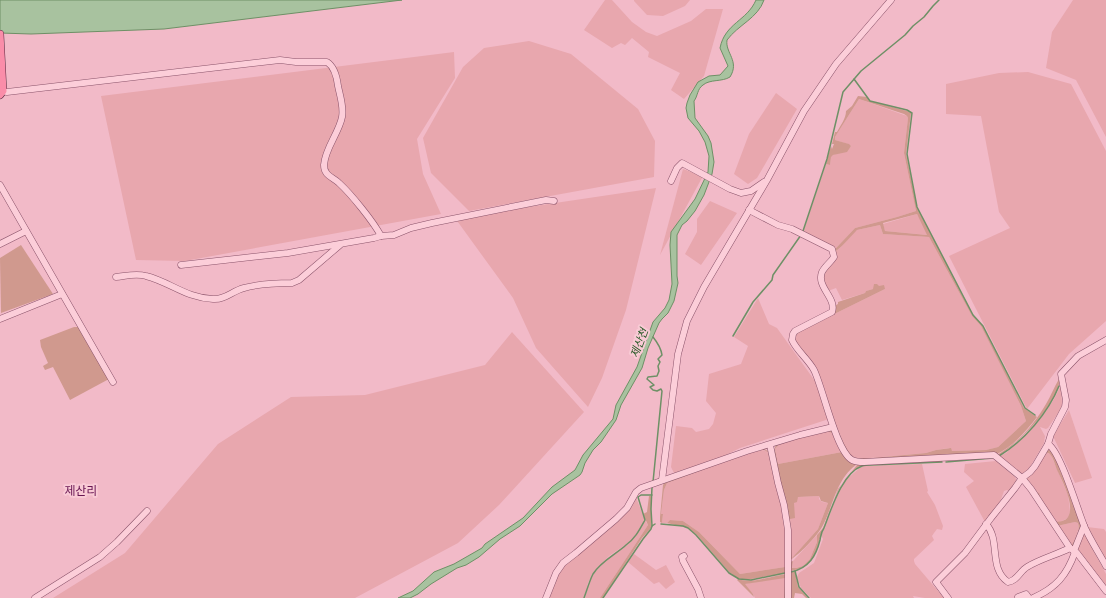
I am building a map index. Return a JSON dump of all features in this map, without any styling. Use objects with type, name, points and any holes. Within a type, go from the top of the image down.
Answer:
[{"type":"main road","points":[[0,34],[1,92]]},
{"type":"street","points":[[662,480],[678,354],[687,321],[704,287],[804,111],[836,64],[891,0]]},
{"type":"street","points":[[1,92],[280,60],[327,62],[332,67],[337,78],[342,113],[340,124],[325,160],[325,172],[348,192],[381,236]]},
{"type":"street","points":[[671,181],[677,168],[682,163],[730,189],[741,193],[751,191],[766,180]]},
{"type":"street","points":[[0,185],[113,382]]},
{"type":"street","points":[[181,265],[281,254],[394,235],[422,225],[466,215],[546,200],[554,201]]},
{"type":"street","points":[[749,210],[778,225],[803,234],[834,251],[833,260],[825,268],[821,276],[823,284],[832,302],[832,312],[795,331],[792,338],[793,343],[816,374],[834,427],[849,458],[855,461],[864,462],[994,455],[1022,478],[1073,550],[1106,591]]},
{"type":"street","points":[[0,244],[26,231]]},
{"type":"street","points":[[116,277],[131,275],[147,276],[188,295],[219,299],[225,298],[243,288],[292,283],[299,280],[341,244]]},
{"type":"street","points":[[0,319],[62,294]]},
{"type":"street","points":[[948,598],[936,582],[965,553],[1022,478],[1033,469],[1048,444],[1051,434],[1065,407],[1066,400],[1061,374],[1078,356],[1106,340]]},
{"type":"street","points":[[546,598],[556,573],[563,563],[616,519],[627,508],[636,492],[662,480],[747,451],[800,435],[834,427]]},
{"type":"street","points":[[1048,444],[1053,450],[1061,466],[1084,526],[1106,566]]},
{"type":"street","points":[[770,445],[786,516],[789,547],[788,598]]},
{"type":"street","points":[[35,598],[100,557],[117,542],[146,511]]},
{"type":"street","points":[[986,524],[993,538],[996,562],[1002,577],[1008,582],[1016,578],[1026,568],[1073,550]]},
{"type":"street","points":[[1033,598],[1059,582],[1072,562],[1073,550],[1084,526]]},
{"type":"street","points":[[684,556],[682,557],[683,561],[701,598]]},
{"type":"street","points":[[1018,598],[1026,594],[1029,598]]},
{"type":"shaded area","points":[[0,0],[402,0],[164,29],[31,34],[0,33]]},
{"type":"shaded area","points":[[605,0],[612,0],[632,22],[646,32],[657,36],[691,21],[706,9],[723,9],[704,76],[684,99],[671,90],[680,73],[648,57],[649,52],[632,38],[625,45],[621,43],[612,48],[584,30]]},
{"type":"shaded area","points":[[634,0],[690,0],[685,6],[663,16],[647,15]]},
{"type":"shaded area","points":[[756,0],[764,0],[753,17],[727,40],[728,49],[733,62],[733,71],[730,77],[703,85],[694,101],[695,118],[708,136],[711,143],[714,162],[712,174],[704,195],[695,211],[682,225],[677,235],[678,283],[674,301],[668,313],[659,323],[648,348],[642,368],[621,405],[616,420],[601,442],[593,450],[580,475],[552,494],[520,526],[500,539],[479,557],[466,565],[457,568],[418,594],[410,598],[398,598],[413,591],[434,572],[454,564],[482,548],[485,544],[523,518],[552,487],[575,470],[583,455],[613,419],[616,405],[637,367],[653,322],[665,308],[669,300],[672,284],[670,245],[671,232],[695,199],[708,172],[709,156],[705,142],[699,131],[688,118],[686,108],[687,103],[698,82],[709,76],[720,75],[728,66],[720,48],[723,40],[726,33],[747,13]]},
{"type":"shaded area","points":[[1073,0],[1106,0],[1106,137],[1076,80],[1046,68],[1052,32]]},
{"type":"shaded area","points":[[529,41],[571,54],[638,109],[655,141],[654,177],[469,211],[431,173],[423,138],[463,67],[484,48]]},
{"type":"shaded area","points":[[454,52],[455,78],[417,139],[423,174],[441,214],[185,261],[136,260],[101,96]]},
{"type":"shaded area","points":[[1028,72],[1071,84],[1106,151],[1106,321],[1069,354],[1027,409],[949,256],[1010,228],[999,212],[981,116],[946,114],[946,84],[999,73]]},
{"type":"shaded area","points":[[776,93],[797,109],[757,178],[748,184],[734,174],[749,134]]},
{"type":"shaded area","points":[[858,96],[867,97],[870,101],[911,113],[906,154],[917,207],[973,315],[983,326],[1024,408],[1037,417],[1013,444],[995,455],[859,461],[848,454],[835,426],[818,377],[794,342],[793,336],[798,333],[795,337],[796,342],[814,365],[839,432],[849,453],[855,458],[926,453],[951,448],[952,451],[986,450],[998,447],[1026,421],[1021,406],[981,326],[972,316],[929,237],[883,234],[880,225],[857,230],[842,246],[836,251],[835,249],[855,228],[916,211],[904,153],[908,118],[904,114],[859,99],[835,137],[835,140],[851,146],[847,152],[833,155],[831,157],[830,165],[826,164],[831,146],[832,149],[834,144],[832,144],[835,132],[837,132],[843,122],[846,111],[852,106]],"holes":[[[917,214],[927,235],[885,231],[883,223]]]},
{"type":"shaded area","points":[[859,99],[907,116],[904,153],[916,211],[855,228],[835,249],[803,232],[826,164],[830,165],[831,156],[848,149],[851,146],[835,140],[835,137]]},
{"type":"shaded area","points":[[683,169],[703,176],[660,255]]},
{"type":"shaded area","points":[[656,188],[626,310],[602,378],[588,407],[536,348],[513,298],[455,218]]},
{"type":"shaded area","points":[[710,201],[737,213],[701,265],[685,254],[697,232],[697,219]]},
{"type":"shaded area","points":[[917,214],[928,235],[885,231],[883,224]]},
{"type":"shaded area","points":[[880,225],[883,234],[929,237],[972,316],[981,326],[1021,406],[1026,421],[998,447],[986,450],[952,451],[949,448],[926,453],[859,459],[853,457],[847,451],[834,420],[818,372],[796,342],[795,337],[798,333],[808,327],[885,289],[873,289],[842,300],[836,288],[828,291],[822,277],[836,255],[836,251],[854,232]]},
{"type":"shaded area","points":[[21,245],[53,294],[1,313],[0,258]]},
{"type":"shaded area","points":[[874,284],[879,286],[884,285],[885,289],[809,327],[825,317],[834,306],[838,304],[838,302],[873,289]]},
{"type":"shaded area","points":[[758,298],[769,324],[777,328],[815,381],[829,419],[740,448],[720,458],[674,473],[671,467],[676,426],[692,428],[696,432],[709,429],[713,424],[716,413],[706,401],[709,374],[741,364],[748,346],[734,337]]},
{"type":"shaded area","points":[[74,327],[78,327],[109,379],[70,400],[53,367],[45,370],[43,366],[48,363],[41,347],[40,340]]},
{"type":"shaded area","points":[[512,332],[584,412],[499,505],[458,543],[355,598],[53,598],[125,553],[218,444],[291,397],[365,395],[485,365]]},
{"type":"shaded area","points":[[1059,379],[1058,388],[1046,410],[1024,434],[1036,419]]},
{"type":"shaded area","points":[[1061,385],[1061,409],[1048,428],[1046,429],[1040,427],[1045,436],[1044,443],[1025,473],[1018,473],[998,457],[1006,453],[1030,431],[1046,411]]},
{"type":"shaded area","points":[[1069,410],[1092,478],[1075,483],[1053,436]]},
{"type":"shaded area","points":[[821,430],[829,430],[834,433],[838,438],[847,456],[852,461],[859,463],[851,469],[840,484],[820,531],[803,550],[790,560],[790,536],[787,510],[778,475],[774,451],[776,444],[781,441]],"holes":[[[826,431],[833,433],[842,452],[778,464],[775,449],[780,443]],[[819,496],[821,501],[828,503],[818,529],[792,558],[790,519],[795,518],[794,503],[797,502],[798,497]]]},
{"type":"shaded area","points":[[826,431],[833,433],[842,452],[778,464],[775,449],[780,443]]},
{"type":"shaded area","points":[[1024,434],[1005,452],[997,457],[995,456]]},
{"type":"shaded area","points":[[762,448],[770,452],[786,521],[786,573],[751,579],[739,579],[729,572],[697,535],[688,528],[667,523],[670,520],[683,521],[699,532],[740,574],[785,567],[785,528],[783,511],[768,452],[764,450],[756,450],[667,483],[664,490],[661,514],[663,514],[662,523],[660,522],[660,517],[663,485],[665,482],[673,478],[754,449]]},
{"type":"shaded area","points":[[1046,449],[1051,451],[1060,469],[1080,524],[1080,530],[1074,549],[1071,546],[1077,535],[1078,523],[1075,522],[1057,526],[1054,522],[1062,521],[1068,517],[1070,506],[1065,488],[1051,455],[1046,453],[1036,469],[1026,479],[1037,493],[1039,493],[1041,502],[1023,478]]},
{"type":"shaded area","points":[[762,450],[767,451],[769,454],[783,511],[785,528],[785,567],[740,574],[699,532],[683,521],[670,520],[667,523],[662,523],[663,515],[661,514],[664,490],[667,483],[744,454]]},
{"type":"shaded area","points":[[1049,452],[1068,495],[1070,511],[1069,517],[1060,522],[1054,522],[1037,493],[1026,479],[1036,469],[1046,453]]},
{"type":"shaded area","points":[[942,459],[942,462],[866,465],[852,472],[848,477],[857,465],[861,463]]},
{"type":"shaded area","points":[[996,461],[1015,477],[1017,481],[1010,492],[1007,490],[1004,491],[999,505],[985,522],[966,487],[974,481],[964,472],[965,464]]},
{"type":"shaded area","points":[[922,464],[927,492],[935,505],[943,526],[942,530],[937,529],[932,536],[934,540],[914,559],[914,561],[944,598],[925,598],[913,596],[914,598],[811,598],[801,588],[797,577],[799,573],[814,563],[823,539],[821,533],[825,528],[839,490],[847,479],[862,466]]},
{"type":"shaded area","points":[[844,482],[841,486],[833,502],[838,489]]},
{"type":"shaded area","points":[[649,496],[651,496],[651,528],[642,538],[603,598],[600,598],[648,525],[643,514],[647,512]]},
{"type":"shaded area","points":[[819,496],[819,499],[822,502],[828,503],[818,529],[792,558],[790,518],[794,503],[798,497]]},
{"type":"shaded area","points":[[637,497],[645,520],[643,524],[631,541],[609,556],[593,573],[588,583],[584,598],[548,598],[561,568],[631,507]]},
{"type":"shaded area","points":[[833,502],[814,556],[803,567],[791,571],[795,571],[798,587],[808,598],[802,594],[795,593],[794,598],[789,598],[790,562],[793,561],[792,568],[796,568],[803,566],[810,559],[817,542],[817,535],[823,528]]},
{"type":"shaded area","points":[[645,520],[648,525],[600,598],[585,598],[589,583],[594,573],[609,557],[631,541]]},
{"type":"shaded area","points":[[1075,522],[1078,523],[1078,530],[1076,539],[1071,546],[1057,526]]},
{"type":"shaded area","points":[[1087,527],[1104,529],[1106,532],[1106,561]]},
{"type":"shaded area","points":[[1083,531],[1106,574],[1106,587],[1077,551]]},
{"type":"shaded area","points":[[817,535],[817,542],[810,559],[803,566],[792,569],[793,561]]},
{"type":"shaded area","points":[[634,554],[656,570],[666,565],[675,582],[666,589],[659,582],[654,584],[628,562]]},
{"type":"shaded area","points":[[786,574],[785,598],[785,578],[745,584],[754,597],[737,580],[749,581]]},
{"type":"shaded area","points":[[785,577],[784,598],[755,598],[744,584]]},
{"type":"waterway","points":[[803,231],[827,159],[843,92],[861,71],[905,35],[939,0]]},
{"type":"waterway","points":[[854,79],[870,101],[907,110],[912,113],[907,154],[917,207],[973,315],[983,326],[1025,408],[1035,415]]},
{"type":"waterway","points":[[733,336],[753,302],[772,280],[773,275],[801,235]]},
{"type":"waterway","name":"제산천","points":[[653,337],[659,345],[662,355],[658,359],[660,362],[657,376],[648,377],[647,379],[654,385],[650,387],[653,390],[657,391],[661,389],[662,391],[653,482]]},
{"type":"waterway","points":[[999,456],[1017,443],[1034,426],[1042,416],[1059,386]]},
{"type":"waterway","points":[[946,462],[993,458]]},
{"type":"waterway","points":[[791,572],[803,568],[814,556],[838,493],[843,484],[855,470],[866,465],[942,462]]},
{"type":"waterway","points":[[652,487],[652,526],[655,524]]},
{"type":"waterway","points":[[584,598],[596,569],[632,540],[645,520],[638,497],[641,495],[652,495]]},
{"type":"waterway","points":[[661,524],[683,526],[688,528],[729,573],[739,579],[751,580],[785,573]]},
{"type":"waterway","points":[[603,598],[652,526]]},
{"type":"waterway","points":[[795,571],[799,587],[809,598]]},
{"type":"district","name":"제산리","points":[[81,491]]}]
